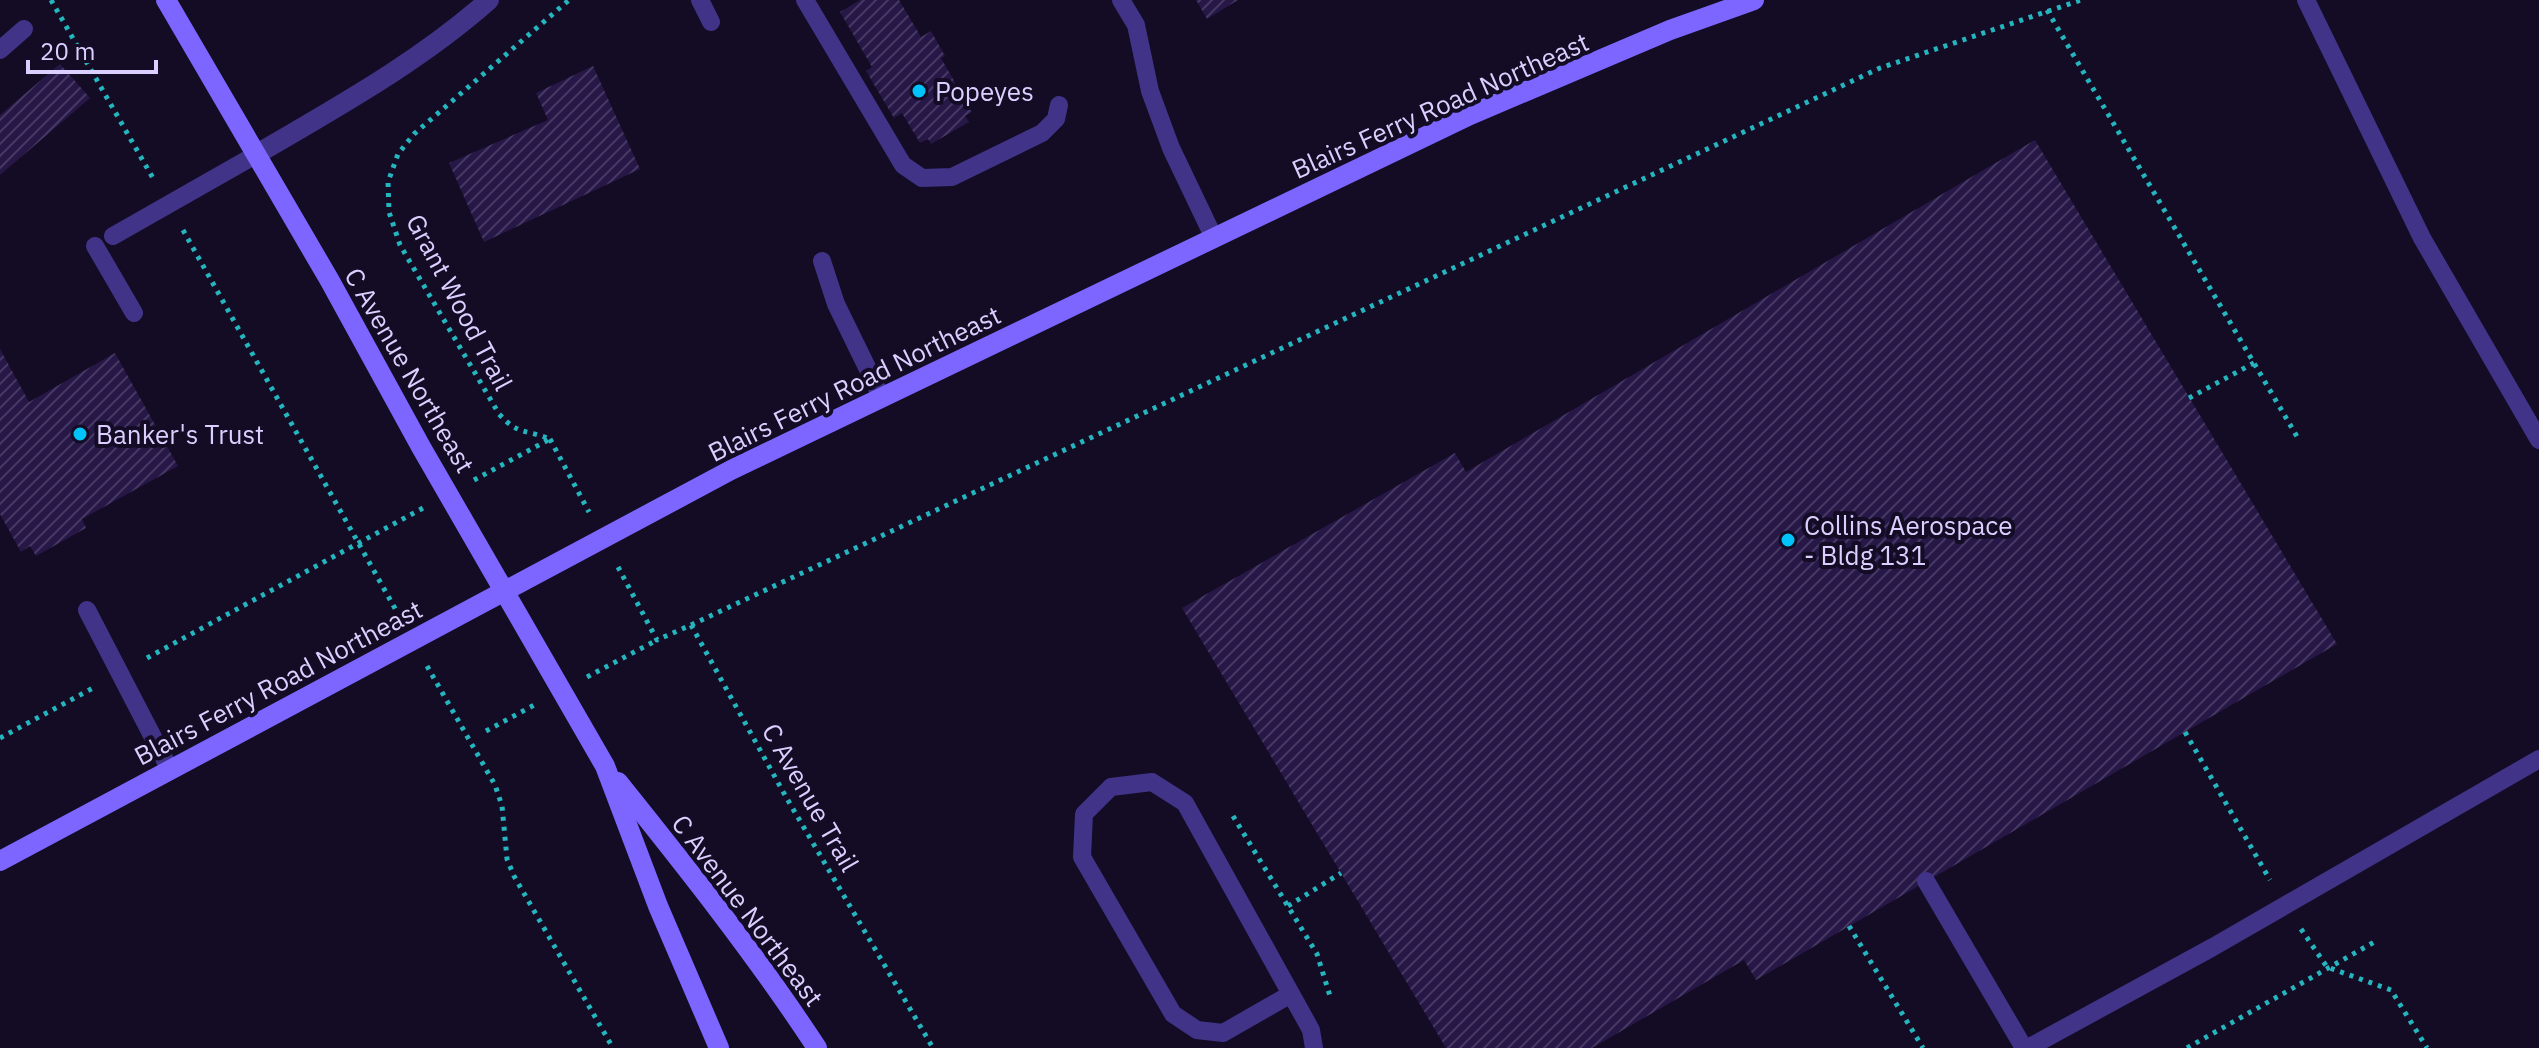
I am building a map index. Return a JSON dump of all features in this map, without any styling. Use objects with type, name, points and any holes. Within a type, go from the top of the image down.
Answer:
[{"type":"main road","name":"C Avenue Northeast","points":[[166,0],[605,766],[658,906],[719,1048]]},
{"type":"main road","name":"Blairs Ferry Road Northeast","points":[[0,861],[731,470],[1470,115],[1670,30],[1716,6],[1754,0]]},
{"type":"main road","name":"C Avenue Northeast","points":[[605,766],[699,883],[817,1048]]},
{"type":"street","points":[[257,154],[397,70],[489,0]]},
{"type":"lane","points":[[700,0],[711,22]]},
{"type":"lane","points":[[805,0],[903,165],[922,178],[952,177],[1042,133],[1056,119],[1059,105]]},
{"type":"lane","points":[[1121,0],[1136,25],[1150,91],[1171,148],[1214,238]]},
{"type":"lane","points":[[2306,0],[2422,238],[2539,440]]},
{"type":"lane","points":[[0,50],[24,29]]},
{"type":"lane","points":[[113,236],[257,154]]},
{"type":"lane","points":[[95,246],[134,313]]},
{"type":"lane","points":[[822,261],[836,304],[882,398]]},
{"type":"lane","points":[[87,610],[170,770]]},
{"type":"lane","points":[[1926,881],[2026,1048],[2213,947],[2539,759]]},
{"type":"lane","points":[[1291,994],[1223,1033],[1197,1030],[1173,1014],[1082,857],[1084,814],[1111,787],[1152,782],[1185,803],[1311,1030],[1314,1048]]},
{"type":"path","points":[[0,738],[358,543],[51,0]]},
{"type":"path","name":"Grant Wood Trail","points":[[550,439],[521,432],[499,414],[400,245],[389,212],[388,182],[398,154],[414,134],[569,0]]},
{"type":"path","points":[[638,649],[1880,68],[2081,0]]},
{"type":"path","points":[[2047,10],[2299,440]]},
{"type":"path","points":[[2189,398],[2254,363]]},
{"type":"path","points":[[521,455],[550,439],[560,456]]},
{"type":"path","points":[[642,611],[657,640]]},
{"type":"path","name":"C Avenue Trail","points":[[691,625],[786,797],[933,1048]]},
{"type":"path","points":[[460,726],[495,785],[502,806],[507,859],[514,876],[613,1048]]},
{"type":"path","points":[[1233,816],[1317,954],[1334,1009]]},
{"type":"path","points":[[1288,906],[1341,873]]},
{"type":"path","points":[[1849,926],[1923,1048]]},
{"type":"path","points":[[2187,1048],[2376,941]]},
{"type":"building","name":"Popeyes","points":[[860,0],[899,0],[921,37],[931,31],[945,56],[941,58],[972,112],[965,116],[969,122],[931,144],[928,139],[920,143],[902,113],[894,118],[866,71],[872,67],[840,12]]},
{"type":"building","points":[[1196,0],[1238,0],[1207,19]]},
{"type":"building","points":[[60,64],[90,98],[0,175],[0,115]]},
{"type":"building","points":[[593,66],[640,169],[484,242],[449,163],[548,120],[536,93]]},
{"type":"building","name":"Collins Aerospace - Bldg 131","points":[[2035,140],[2337,644],[1756,980],[1744,960],[1592,1048],[1446,1048],[1182,608],[1455,453],[1466,472]]},
{"type":"building","name":"Banker's Trust","points":[[0,349],[29,402],[115,353],[178,466],[82,519],[86,528],[36,556],[30,546],[21,552],[0,514]]},
{"type":"place","name":"Popeyes","points":[[919,91]]},
{"type":"place","name":"Banker's Trust","points":[[80,434]]},
{"type":"place","name":"Collins Aerospace - Bldg 131","points":[[1788,540]]}]
